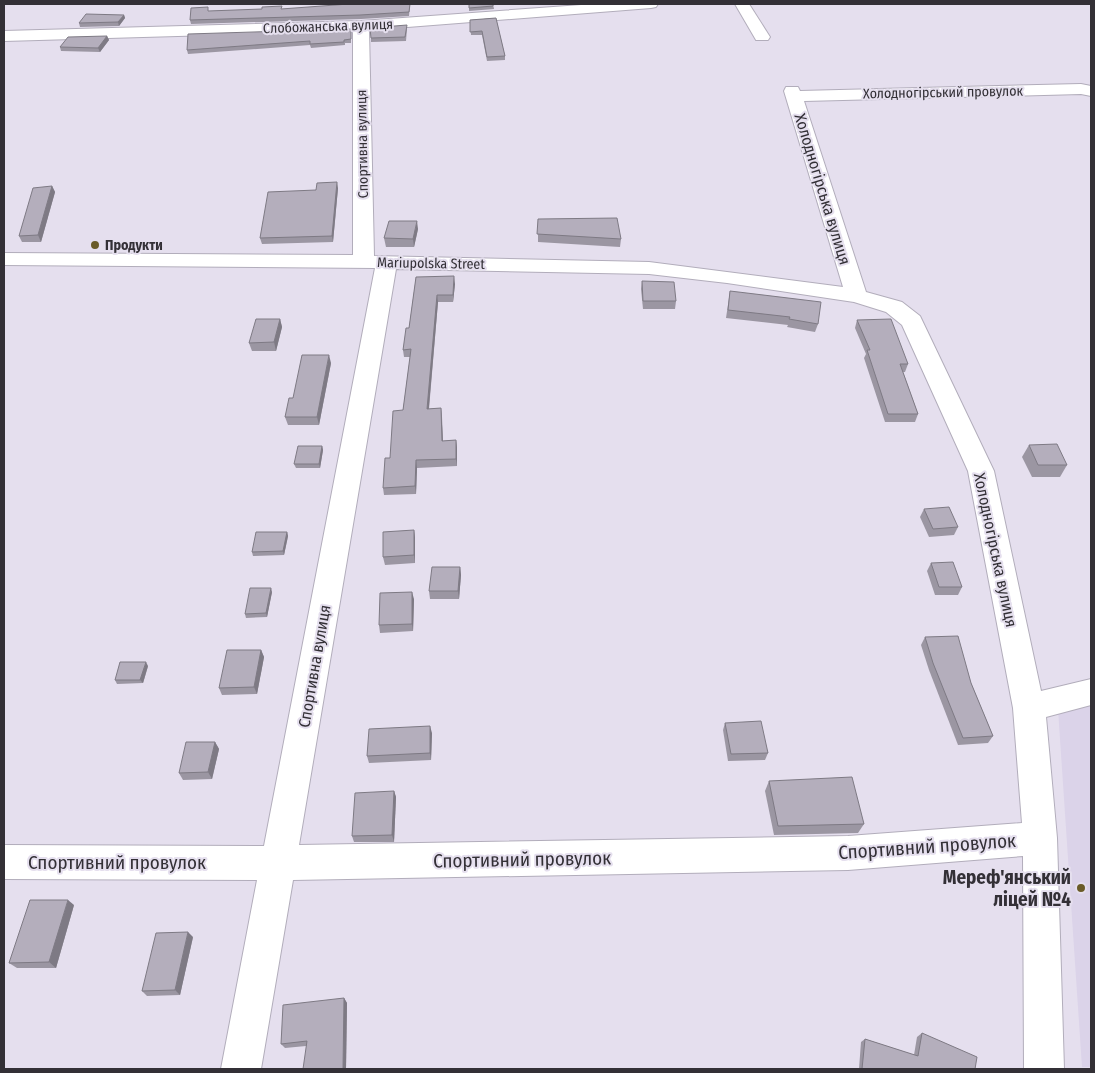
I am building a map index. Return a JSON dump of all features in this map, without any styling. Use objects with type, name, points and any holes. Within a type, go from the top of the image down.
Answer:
[{"type":"street","name":"Слобожанська вулиця","points":[[4,36],[361,26],[651,4]]},
{"type":"street","points":[[742,4],[762,37]]},
{"type":"street","name":"Спортивна вулиця","points":[[242,1069],[279,863],[375,262],[361,26]]},
{"type":"street","name":"Холодногірський провулок","points":[[793,93],[1081,89],[1091,91]]},
{"type":"street","name":"Холодногірська вулиця","points":[[793,93],[856,296],[894,307],[912,321],[981,471],[1029,708],[1040,838],[1044,1069]]},
{"type":"street","name":"Mariupolska Street","points":[[4,259],[375,262],[649,268],[727,276],[856,296]]},
{"type":"street","points":[[1029,708],[1091,692]]},
{"type":"street","name":"Спортивний провулок","points":[[4,862],[279,863],[848,853],[1040,838]]},
{"type":"shaded area","name":"Мереф'янський ліцей №4","points":[[1091,701],[1091,1067],[1082,1067],[1058,709]]},
{"type":"building","points":[[349,4],[410,4],[409,12],[190,20],[191,8],[208,7],[208,11],[262,9],[262,7],[282,6],[281,9]]},
{"type":"building","points":[[469,4],[493,4],[493,6],[469,8]]},
{"type":"building","points":[[86,14],[124,15],[118,22],[79,23]]},
{"type":"building","points":[[496,18],[505,56],[487,57],[482,31],[470,32],[470,20]]},
{"type":"building","points":[[407,25],[405,37],[371,38],[370,28]]},
{"type":"building","points":[[351,29],[351,39],[344,40],[344,42],[310,44],[310,41],[187,50],[188,34]]},
{"type":"building","points":[[107,36],[98,48],[60,47],[68,37]]},
{"type":"building","points":[[337,182],[332,236],[260,238],[268,192],[316,190],[317,183]]},
{"type":"building","points":[[52,186],[38,235],[19,236],[33,188]]},
{"type":"building","points":[[617,218],[621,239],[537,234],[538,219]]},
{"type":"building","points":[[389,221],[417,221],[413,239],[384,238]]},
{"type":"building","points":[[454,276],[453,295],[437,295],[427,409],[441,408],[442,441],[456,440],[456,459],[416,460],[415,486],[383,488],[385,458],[390,458],[393,411],[403,410],[411,349],[403,350],[406,328],[409,328],[416,277]]},
{"type":"building","points":[[642,281],[674,282],[676,301],[643,301]]},
{"type":"building","points":[[730,291],[821,302],[818,324],[789,319],[790,317],[728,310]]},
{"type":"building","points":[[256,319],[280,319],[274,342],[249,343]]},
{"type":"building","points":[[891,319],[908,364],[900,364],[918,414],[888,414],[867,350],[870,350],[857,320]]},
{"type":"building","points":[[302,355],[329,355],[317,417],[285,417],[289,398],[293,398]]},
{"type":"building","points":[[1057,444],[1067,465],[1038,465],[1029,445]]},
{"type":"building","points":[[298,446],[322,446],[319,464],[294,464]]},
{"type":"building","points":[[949,507],[958,527],[933,529],[924,509]]},
{"type":"building","points":[[414,530],[414,555],[383,557],[383,532]]},
{"type":"building","points":[[256,532],[287,532],[283,551],[252,552]]},
{"type":"building","points":[[953,562],[962,587],[939,587],[931,563]]},
{"type":"building","points":[[432,567],[460,567],[458,591],[429,591]]},
{"type":"building","points":[[250,588],[271,588],[266,613],[245,614]]},
{"type":"building","points":[[412,592],[412,624],[379,625],[380,593]]},
{"type":"building","points":[[958,636],[971,683],[993,736],[963,738],[933,663],[925,637]]},
{"type":"building","points":[[227,650],[261,650],[254,687],[219,688]]},
{"type":"building","points":[[120,662],[146,662],[140,680],[115,680]]},
{"type":"building","points":[[761,721],[768,753],[731,754],[725,723]]},
{"type":"building","points":[[430,726],[430,753],[367,756],[369,729]]},
{"type":"building","points":[[186,742],[215,742],[208,772],[179,773]]},
{"type":"building","points":[[852,777],[864,824],[778,826],[769,781]]},
{"type":"building","points":[[394,791],[392,835],[352,836],[355,793]]},
{"type":"building","points":[[30,900],[68,900],[49,962],[9,963]]},
{"type":"building","points":[[188,932],[175,990],[142,991],[156,933]]},
{"type":"building","points":[[344,998],[343,1069],[303,1069],[307,1041],[281,1044],[283,1005]]},
{"type":"building","points":[[922,1033],[977,1057],[975,1069],[862,1069],[865,1039],[918,1056]]},
{"type":"place","name":"Продукти","points":[[95,245]]},
{"type":"place","name":"Мереф'янський ліцей №4","points":[[1081,888]]}]
